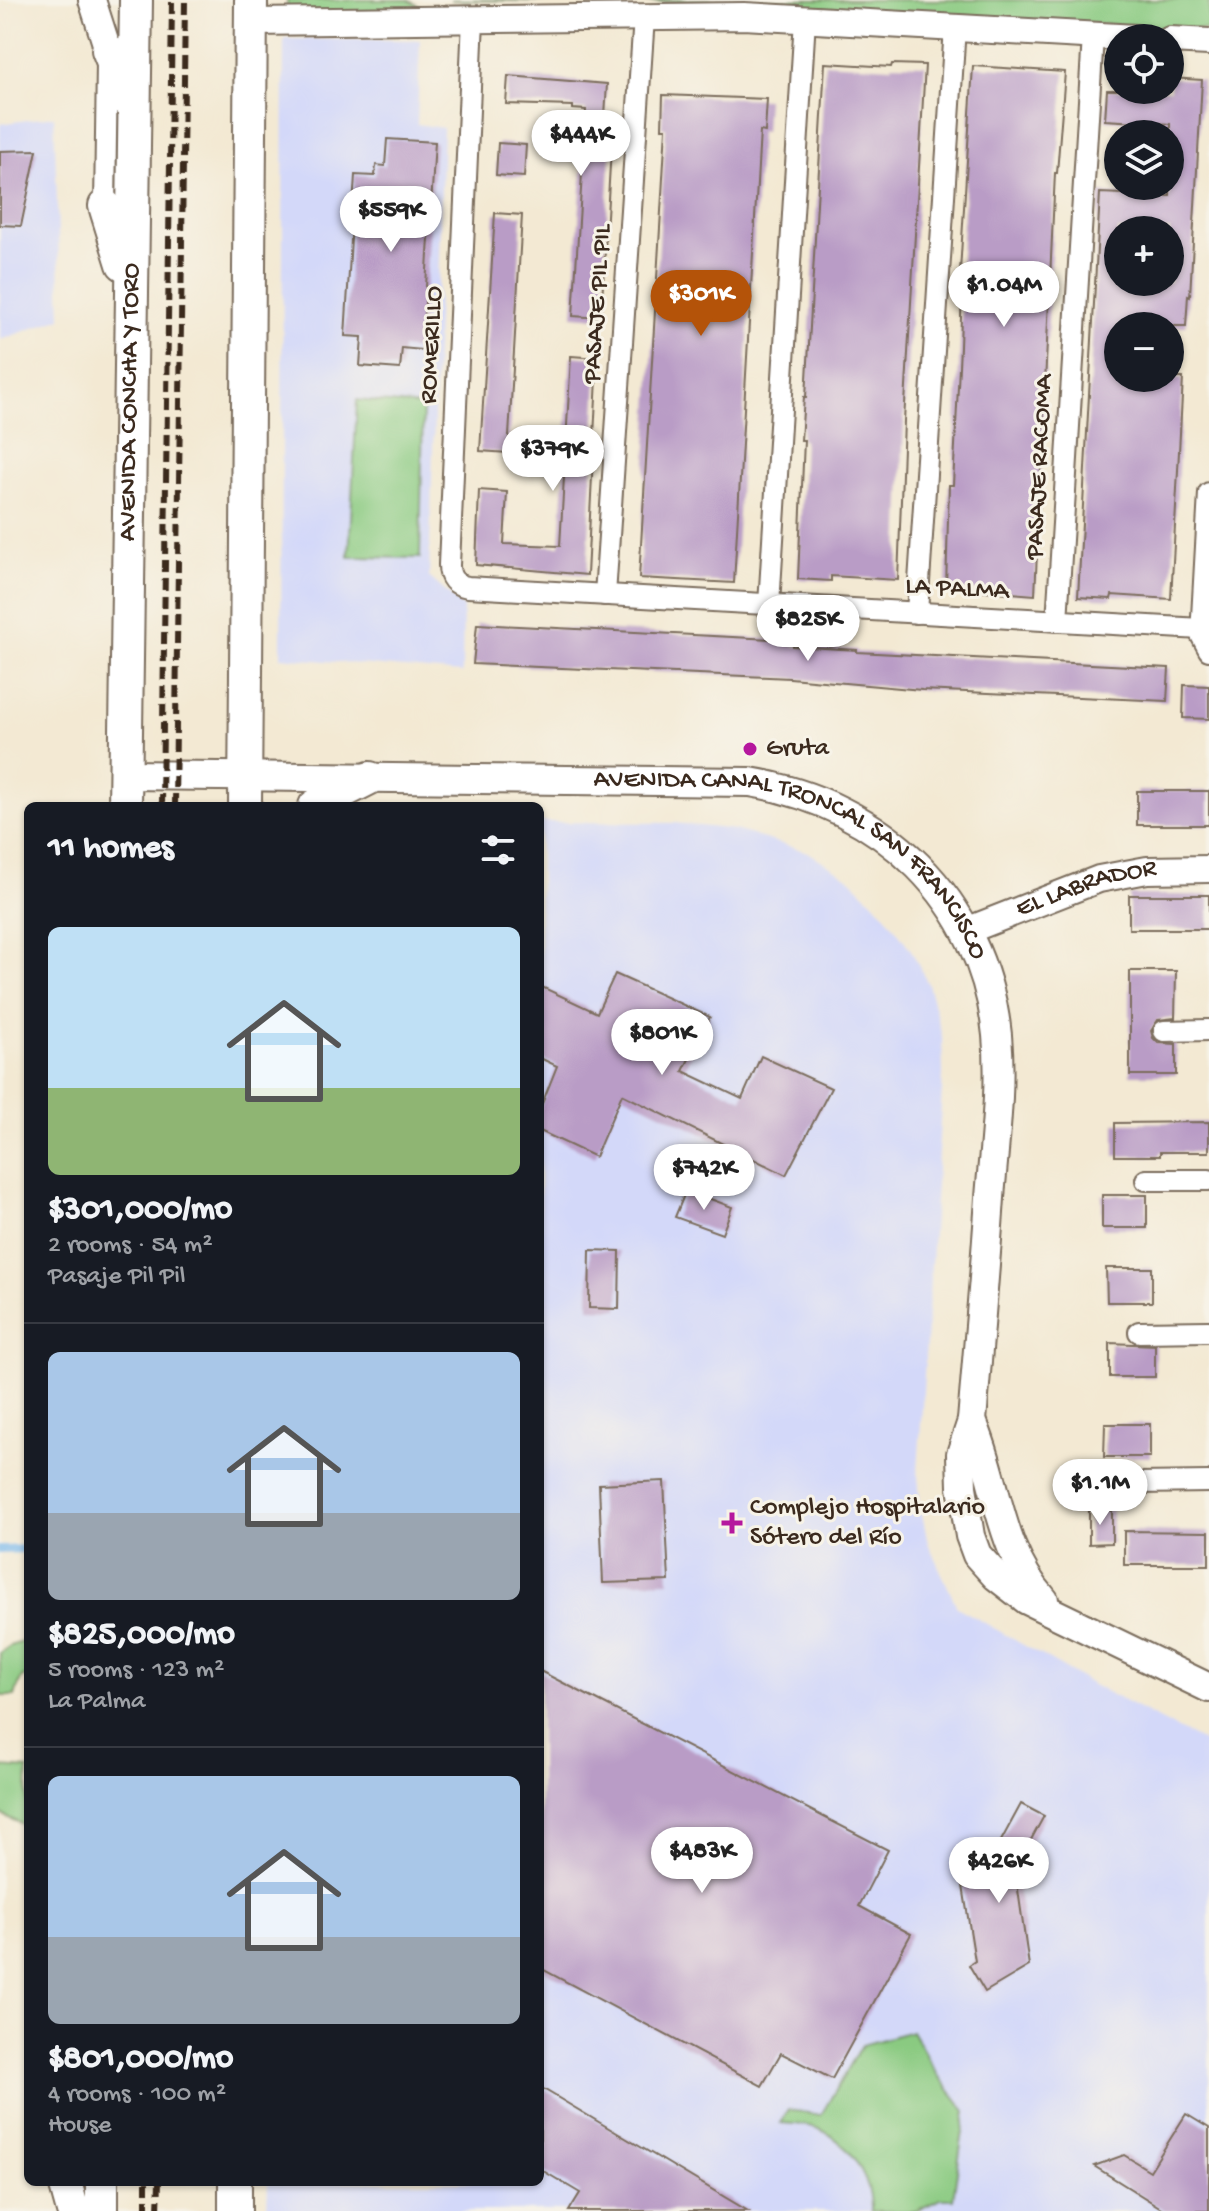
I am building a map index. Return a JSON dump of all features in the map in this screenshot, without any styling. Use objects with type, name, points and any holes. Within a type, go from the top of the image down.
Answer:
[{"type":"main road","name":"AVENIDA CONCHA Y TORO","points":[[125,790],[131,289],[125,123],[136,0]]},
{"type":"main road","points":[[245,791],[251,11]]},
{"type":"main road","points":[[108,50],[125,123]]},
{"type":"main road","points":[[105,206],[131,289]]},
{"type":"main road","points":[[323,802],[370,778]]},
{"type":"main road","name":"AVENIDA CANAL TRONCAL SAN FRANCISCO","points":[[125,790],[245,791],[370,778],[721,781],[779,787],[834,806],[887,837],[933,881],[966,931],[985,977],[999,1065],[972,1421],[961,1454],[962,1487],[970,1536],[977,1555],[996,1576],[1027,1600],[1209,1688]]},
{"type":"main road","points":[[64,2186],[73,2211]]},
{"type":"main road","points":[[102,2186],[102,2211]]},
{"type":"main road","points":[[235,2186],[235,2211]]},
{"type":"street","points":[[92,0],[108,50]]},
{"type":"street","points":[[437,0],[473,19]]},
{"type":"street","points":[[251,11],[473,19],[805,19],[1104,37]]},
{"type":"street","name":"PASAJE PIL PIL","points":[[605,595],[644,17]]},
{"type":"street","name":"ROMERILLO","points":[[450,577],[473,19]]},
{"type":"street","points":[[769,605],[805,19]]},
{"type":"street","points":[[917,613],[955,27]]},
{"type":"street","name":"PASAJE RACOMA","points":[[1058,613],[1093,36]]},
{"type":"street","points":[[1184,41],[1209,42]]},
{"type":"street","points":[[105,206],[125,123]]},
{"type":"street","points":[[1209,493],[1201,629],[1202,641],[1209,650]]},
{"type":"street","name":"LA PALMA","points":[[450,577],[461,586],[468,587],[917,613],[1058,613],[1201,629]]},
{"type":"street","name":"EL LABRADOR","points":[[966,931],[1110,876],[1147,870],[1209,869]]},
{"type":"street","points":[[1164,1031],[1209,1030]]},
{"type":"street","points":[[1146,1180],[1209,1180]]},
{"type":"street","points":[[1139,1332],[1209,1331]]},
{"type":"street","points":[[1138,1483],[1209,1482]]},
{"type":"street","points":[[60,2211],[63,2186]]},
{"type":"shaded area","points":[[284,39],[420,40],[417,124],[443,128],[429,577],[463,607],[462,673],[281,657]]},
{"type":"shaded area","points":[[54,116],[61,318],[0,340],[0,124]]},
{"type":"shaded area","name":"Complejo Hospitalario Sótero del Río","points":[[544,822],[674,823],[735,830],[808,852],[848,877],[881,909],[911,950],[928,984],[942,1036],[943,1074],[918,1471],[920,1504],[928,1543],[957,1607],[1093,1685],[1209,1745],[1209,2211],[267,2211],[268,2186],[544,2186]]},
{"type":"green space","points":[[287,0],[408,0],[430,12],[287,14]]},
{"type":"green space","points":[[450,0],[1209,0],[1209,30],[1184,29],[1184,24],[1104,24],[720,3]]},
{"type":"green space","points":[[357,400],[423,406],[420,558],[349,557]]},
{"type":"green space","points":[[24,1641],[24,1677],[15,1696],[0,1696],[0,1653]]},
{"type":"green space","points":[[0,1767],[24,1769],[24,1825],[0,1814]]},
{"type":"green space","points":[[912,2031],[937,2074],[966,2111],[953,2199],[940,2199],[916,2211],[871,2211],[863,2174],[840,2143],[814,2127],[781,2123],[789,2110],[821,2115],[862,2045]]},
{"type":"building","points":[[825,63],[891,67],[892,64],[925,65],[898,580],[831,576],[831,581],[798,579],[804,440],[801,440]]},
{"type":"building","points":[[973,66],[1065,72],[1055,173],[1035,595],[946,588],[949,485],[953,485],[960,347],[962,288],[959,287]]},
{"type":"building","points":[[508,76],[607,84],[603,147],[611,148],[601,318],[573,316],[586,110],[573,109],[573,106],[506,104]]},
{"type":"building","points":[[1184,79],[1202,80],[1186,326],[1184,312],[1104,312],[1104,392],[1182,392],[1171,599],[1112,595],[1111,599],[1078,597],[1100,193],[1104,193],[1104,200],[1184,200],[1184,120],[1105,120],[1106,104],[1184,104]]},
{"type":"building","points":[[663,95],[767,99],[765,132],[760,131],[734,583],[639,578],[666,128],[662,128]]},
{"type":"building","points":[[387,139],[435,142],[422,350],[402,348],[400,369],[360,366],[362,337],[345,336],[355,175],[375,176],[376,165],[385,166]]},
{"type":"building","points":[[498,143],[526,145],[524,177],[496,175]]},
{"type":"building","points":[[37,150],[21,226],[0,225],[0,151]]},
{"type":"building","points":[[495,213],[522,215],[508,453],[480,451]]},
{"type":"building","points":[[571,356],[598,358],[587,575],[476,565],[479,490],[507,492],[504,544],[560,546]]},
{"type":"building","points":[[477,624],[793,640],[793,646],[857,652],[1169,668],[1167,701],[922,690],[790,678],[473,664]]},
{"type":"building","points":[[1184,685],[1209,686],[1209,719],[1183,718]]},
{"type":"building","points":[[1137,791],[1209,791],[1209,825],[1137,825]]},
{"type":"building","points":[[1129,895],[1209,895],[1209,929],[1129,929]]},
{"type":"building","points":[[1130,971],[1176,971],[1175,1018],[1158,1020],[1151,1031],[1158,1043],[1176,1044],[1176,1075],[1130,1075]]},
{"type":"building","points":[[615,974],[710,1017],[683,1071],[742,1099],[761,1056],[831,1088],[786,1175],[622,1094],[595,1157],[544,1133],[544,1099],[557,1066],[544,1060],[544,988],[597,1013]]},
{"type":"building","points":[[1209,1122],[1209,1152],[1115,1156],[1115,1123]]},
{"type":"building","points":[[686,1190],[732,1207],[722,1234],[675,1217]]},
{"type":"building","points":[[1102,1195],[1147,1195],[1147,1228],[1102,1228]]},
{"type":"building","points":[[590,1250],[620,1251],[619,1309],[589,1308]]},
{"type":"building","points":[[1106,1268],[1152,1268],[1152,1302],[1107,1302]]},
{"type":"building","points":[[1110,1343],[1155,1345],[1155,1377],[1110,1377]]},
{"type":"building","points":[[1105,1424],[1150,1424],[1150,1457],[1104,1457]]},
{"type":"building","points":[[664,1481],[669,1581],[603,1583],[599,1484]]},
{"type":"building","points":[[1089,1510],[1112,1510],[1112,1543],[1089,1544]]},
{"type":"building","points":[[1124,1531],[1209,1532],[1209,1565],[1124,1565]]},
{"type":"building","points":[[544,1673],[888,1850],[859,1906],[911,1934],[832,2079],[781,2053],[762,2086],[544,1970]]},
{"type":"building","points":[[1021,1804],[1044,1816],[1015,1869],[1029,1966],[985,1992],[969,1965],[975,1961],[960,1867],[989,1863]]},
{"type":"building","points":[[544,2089],[748,2211],[569,2211],[580,2193],[544,2171]]},
{"type":"building","points":[[1186,2114],[1209,2128],[1209,2211],[1166,2211],[1094,2166],[1124,2155],[1150,2171]]},
{"type":"waterway","points":[[0,1550],[24,1549]]},
{"type":"railway","points":[[162,802],[172,0]]},
{"type":"railway","points":[[175,802],[185,0]]},
{"type":"railway","points":[[146,2186],[146,2211]]},
{"type":"railway","points":[[158,2211],[159,2186]]},
{"type":"place","name":"Gruta","points":[[750,749]]},
{"type":"place","name":"Complejo Hospitalario Sótero del Río","points":[[732,1523]]}]
